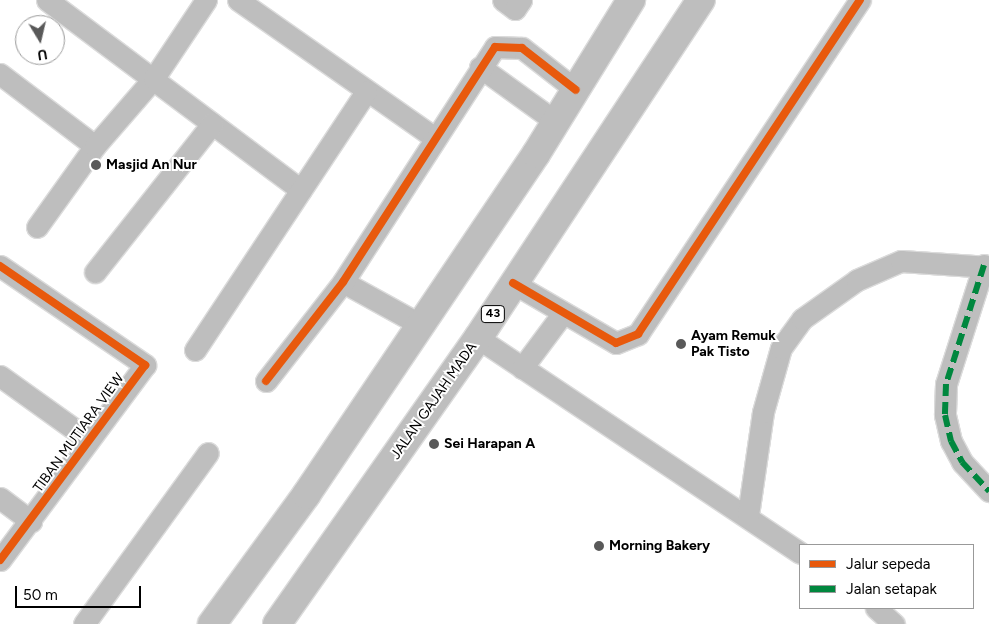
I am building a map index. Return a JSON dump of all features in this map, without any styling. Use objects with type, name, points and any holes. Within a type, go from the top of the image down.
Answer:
[{"type":"highway","points":[[212,624],[421,325],[556,122],[631,0]]},
{"type":"highway","name":"JALAN GAJAH MADA","points":[[277,624],[478,338],[701,0]]},
{"type":"street","points":[[47,0],[154,78],[301,190]]},
{"type":"street","points":[[37,227],[96,146],[154,78],[206,0]]},
{"type":"street","points":[[238,0],[366,92],[435,138]]},
{"type":"street","points":[[503,0],[515,9],[521,0]]},
{"type":"street","points":[[513,283],[616,343],[638,334],[860,0]]},
{"type":"street","points":[[266,381],[343,282],[495,47],[510,45],[522,48],[576,90]]},
{"type":"street","points":[[480,68],[556,122]]},
{"type":"street","points":[[0,74],[96,146]]},
{"type":"street","points":[[195,350],[366,92]]},
{"type":"street","points":[[95,272],[212,124]]},
{"type":"street","points":[[748,515],[775,371],[788,335],[802,319],[857,280],[901,261],[986,266],[946,384],[945,414],[951,441],[962,462],[989,491]]},
{"type":"street","name":"TIBAN MUTIARA VIEW","points":[[0,266],[145,365],[88,438],[31,521],[0,560]]},
{"type":"street","points":[[343,282],[421,325]]},
{"type":"street","points":[[522,368],[563,313]]},
{"type":"street","points":[[478,338],[748,515],[799,552]]},
{"type":"street","points":[[0,376],[88,438]]},
{"type":"street","points":[[84,624],[208,453]]},
{"type":"street","points":[[0,498],[31,521]]},
{"type":"street","points":[[877,609],[894,624]]},
{"type":"marked path","points":[[984,265],[946,384],[945,415],[951,441],[962,462],[989,491]]},
{"type":"cycle path","points":[[513,283],[616,343],[638,334],[860,0]]},
{"type":"cycle path","points":[[266,381],[343,282],[495,47],[522,48],[576,90]]},
{"type":"cycle path","points":[[0,266],[145,365],[0,560]]},
{"type":"place","name":"Masjid An Nur","points":[[96,165]]},
{"type":"place","name":"Ayam Remuk Pak Tisto","points":[[681,344]]},
{"type":"place","name":"Sei Harapan A","points":[[434,444]]},
{"type":"place","name":"Morning Bakery","points":[[599,546]]}]
